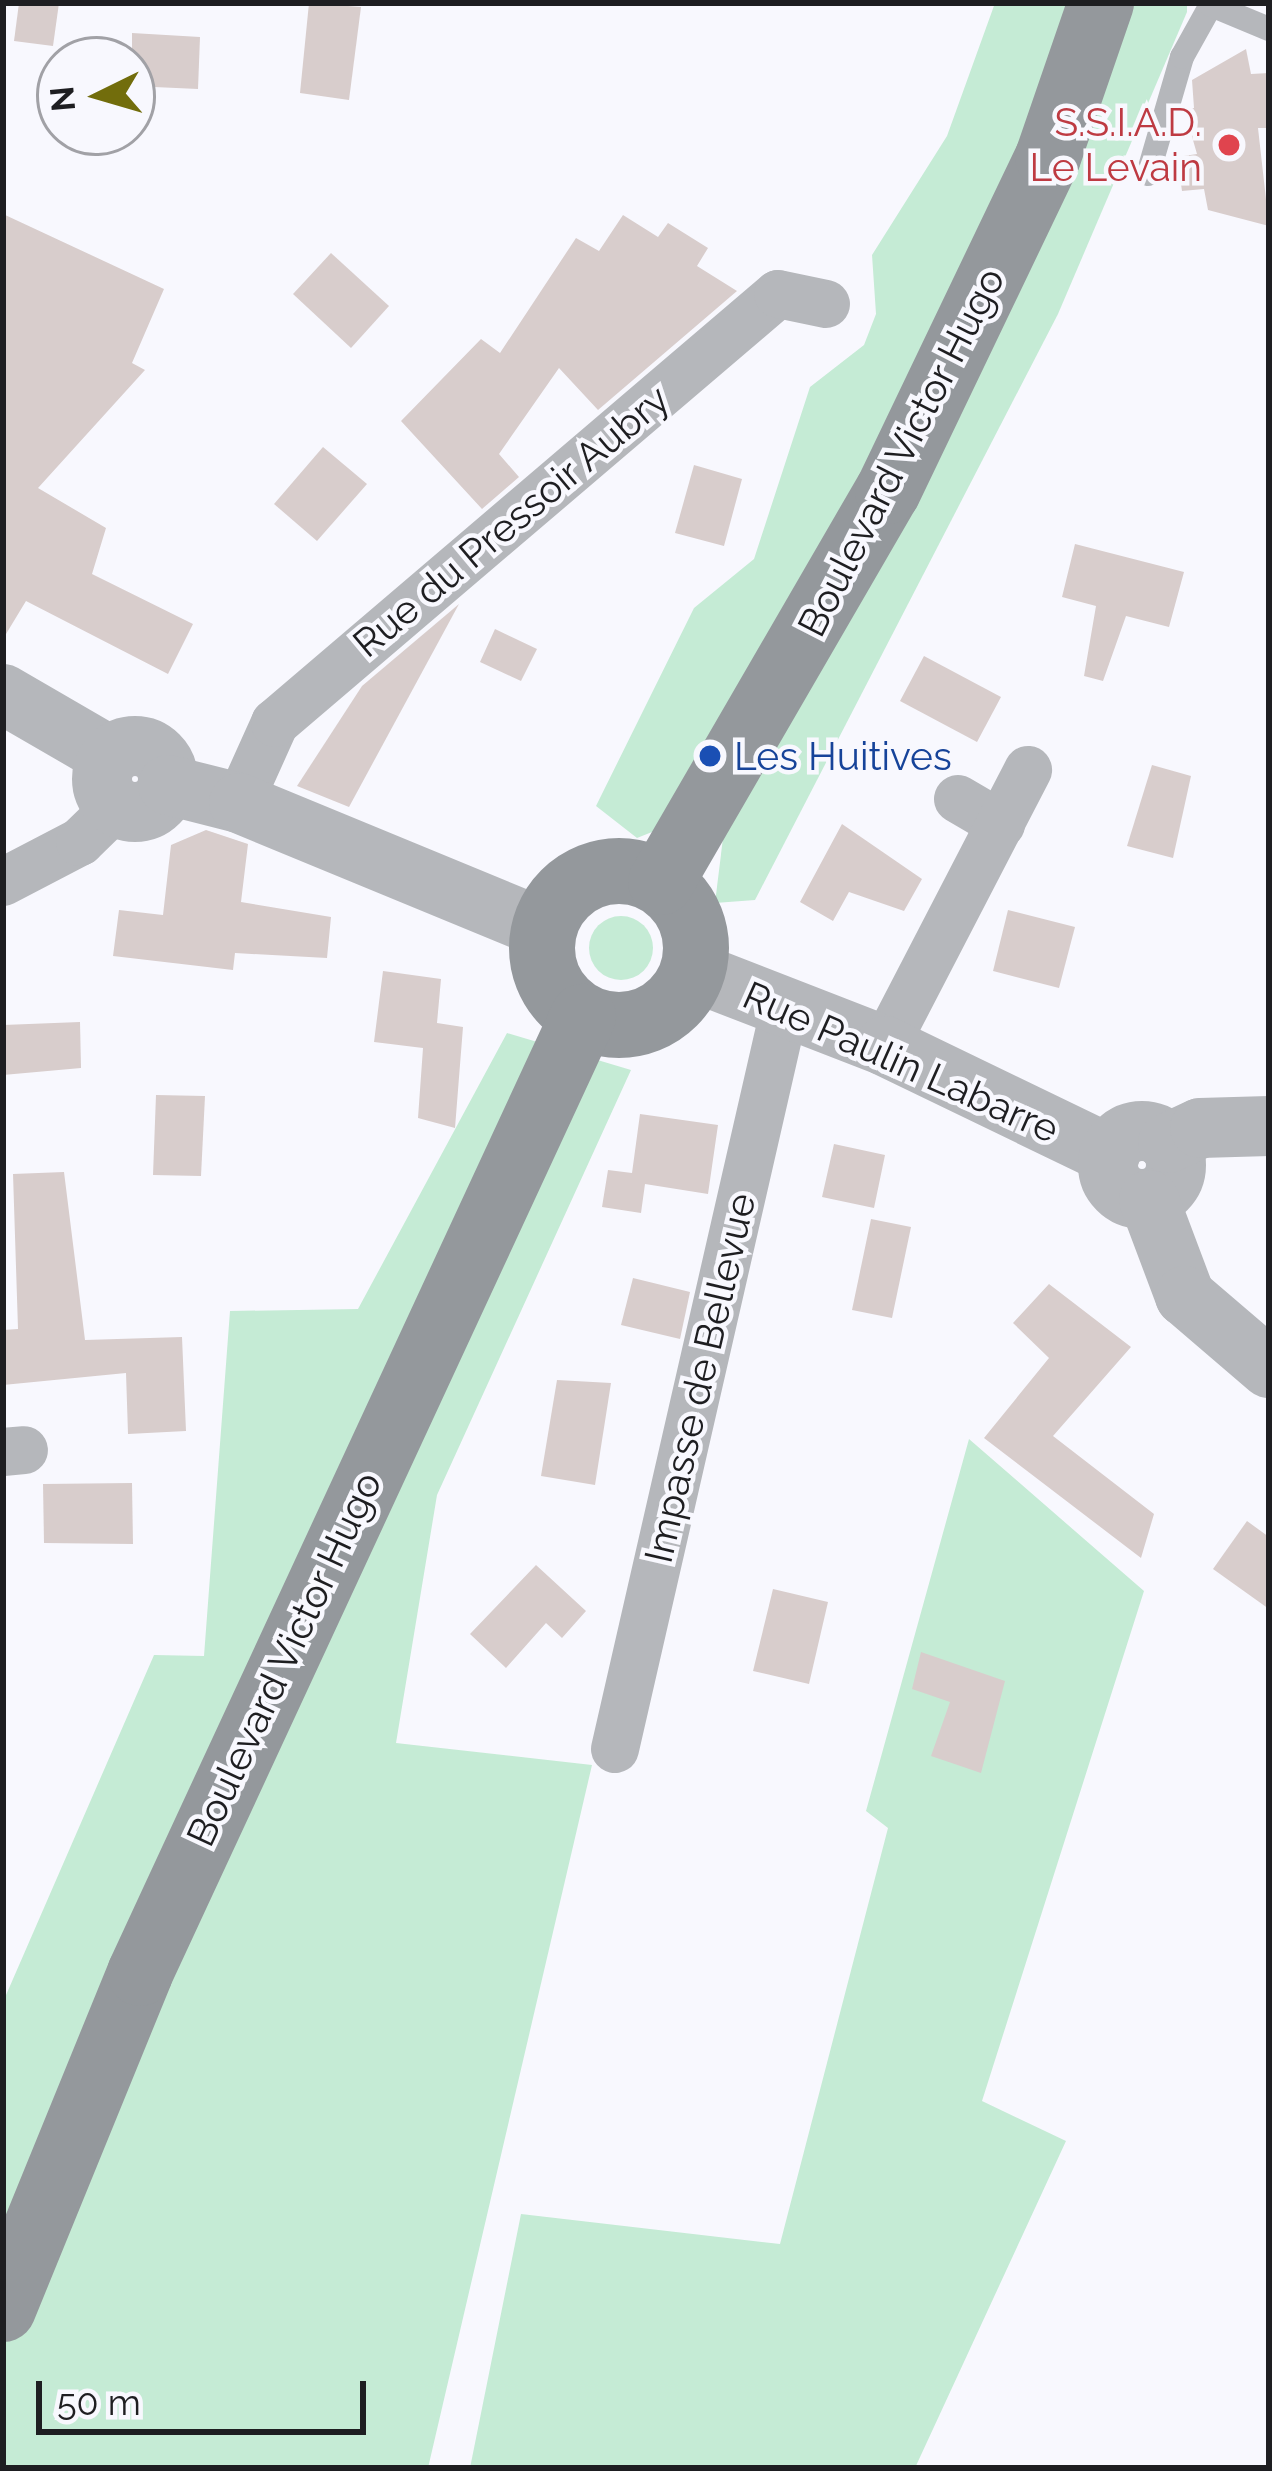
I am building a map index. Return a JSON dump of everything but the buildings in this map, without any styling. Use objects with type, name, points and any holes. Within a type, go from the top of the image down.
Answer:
[{"type":"main road","name":"Boulevard Victor Hugo","points":[[661,882],[898,471],[1048,157],[1102,3]]},
{"type":"main road","points":[[598,872],[661,882],[688,912],[692,971],[670,1006],[639,1023],[584,1017],[548,979],[544,929],[553,906],[598,872]]},
{"type":"main road","name":"Boulevard Victor Hugo","points":[[3,2309],[149,1952],[584,1017]]},
{"type":"street","name":"Rue du Pressoir Aubry","points":[[239,803],[275,722],[778,295],[826,304]]},
{"type":"street","points":[[3,694],[131,783],[239,803],[544,929]]},
{"type":"street","points":[[885,1046],[1028,770]]},
{"type":"street","points":[[3,883],[80,842],[131,783]]},
{"type":"street","points":[[958,799],[1001,824]]},
{"type":"street","name":"Rue Paulin Labarre","points":[[692,971],[885,1046],[1110,1155]]},
{"type":"street","name":"Impasse de Bellevue","points":[[614,1749],[785,1007]]},
{"type":"street","points":[[1269,1126],[1200,1129],[1168,1143],[1141,1131],[1110,1155],[1114,1184],[1149,1200],[1184,1296],[1269,1368]]},
{"type":"street","points":[[1149,1200],[1177,1172],[1168,1143]]},
{"type":"lane","points":[[1148,174],[1183,57],[1211,4],[1269,29]]},
{"type":"green space","points":[[995,3],[1082,3],[1008,204],[667,826],[637,838],[596,806],[694,608],[754,559],[810,387],[864,345],[876,314],[872,255],[947,136]]},
{"type":"green space","points":[[1129,3],[1187,3],[1187,12],[1058,314],[755,900],[715,903],[723,838]]},
{"type":"green space","points":[[621,916],[643,926],[653,948],[643,970],[621,980],[599,970],[589,948],[599,926]]},
{"type":"green space","points":[[507,1033],[631,1070],[437,1495],[396,1743],[592,1765],[428,2468],[3,2468],[3,2002],[154,1655],[204,1656],[230,1311],[358,1309]]},
{"type":"green space","points":[[969,1439],[1144,1591],[982,2101],[1066,2141],[915,2468],[470,2468],[521,2214],[780,2244],[888,1828],[866,1811]]},
{"type":"place","name":"S.S.I.A.D. Le Levain","points":[[1229,145]]},
{"type":"place","name":"Les Huitives","points":[[710,756]]}]
